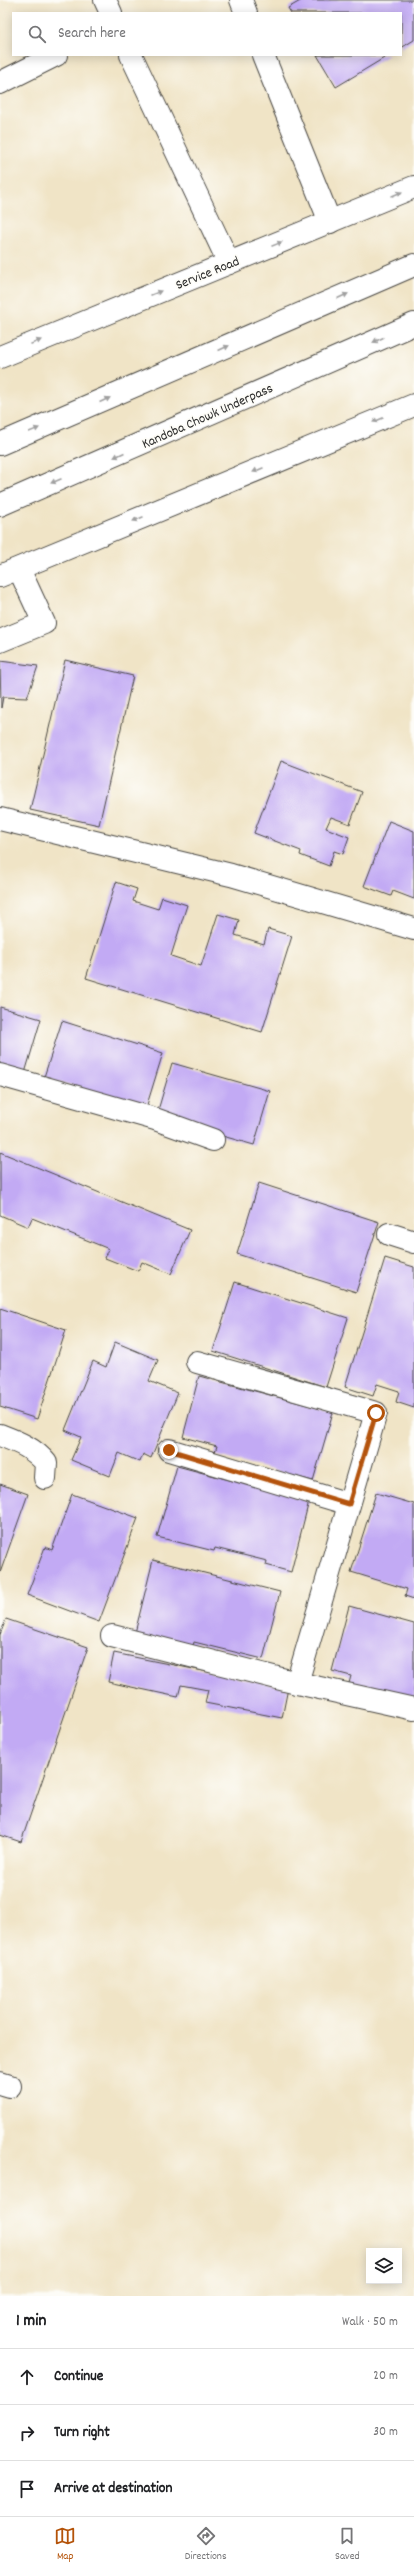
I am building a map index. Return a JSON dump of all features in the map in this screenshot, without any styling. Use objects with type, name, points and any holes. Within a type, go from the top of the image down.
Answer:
[{"type":"main road","points":[[104,0],[110,12]]},
{"type":"main road","points":[[241,0],[246,12]]},
{"type":"main road","points":[[0,83],[54,56]]},
{"type":"main road","points":[[131,56],[229,263]]},
{"type":"main road","points":[[263,56],[330,222]]},
{"type":"main road","name":"Service Road","points":[[0,357],[414,187]]},
{"type":"main road","points":[[0,444],[414,264]]},
{"type":"main road","name":"Kandoba Chowk Underpass","points":[[0,505],[414,324]]},
{"type":"main road","points":[[0,641],[44,623],[9,573],[414,405]]},
{"type":"main road","points":[[0,819],[231,875],[414,929]]},
{"type":"main road","points":[[0,1075],[155,1119],[213,1140]]},
{"type":"main road","points":[[389,1234],[414,1242]]},
{"type":"main road","points":[[197,1362],[376,1413],[297,1683]]},
{"type":"main road","points":[[0,1436],[22,1444],[39,1454],[46,1463],[45,1478]]},
{"type":"main road","points":[[169,1450],[349,1504]]},
{"type":"main road","points":[[112,1636],[297,1683],[414,1708]]},
{"type":"building","points":[[302,0],[414,0],[414,40],[402,47],[402,12],[290,12],[288,8]]},
{"type":"building","points":[[318,56],[387,56],[336,87]]},
{"type":"building","points":[[65,660],[133,676],[99,825],[30,810]]},
{"type":"building","points":[[0,661],[38,666],[27,698],[3,697],[1,708]]},
{"type":"building","points":[[281,761],[362,792],[350,824],[331,817],[326,828],[349,837],[343,854],[334,851],[329,866],[300,855],[301,851],[254,833]]},
{"type":"building","points":[[389,821],[414,831],[414,899],[393,891],[391,896],[364,886]]},
{"type":"building","points":[[116,882],[137,889],[133,901],[158,909],[162,897],[187,905],[171,956],[201,966],[218,914],[239,920],[235,935],[264,944],[268,929],[292,936],[262,1032],[86,978]]},
{"type":"building","points":[[0,1007],[41,1019],[25,1073],[0,1065]]},
{"type":"building","points":[[62,1021],[163,1053],[146,1108],[44,1077]]},
{"type":"building","points":[[172,1063],[270,1091],[254,1145],[156,1117]]},
{"type":"building","points":[[0,1152],[190,1230],[171,1274],[142,1262],[138,1271],[105,1258],[109,1249],[32,1218],[28,1227],[0,1215]]},
{"type":"building","points":[[259,1183],[379,1222],[356,1292],[237,1254]]},
{"type":"building","points":[[385,1258],[414,1267],[414,1408],[396,1402],[399,1391],[377,1384],[373,1396],[345,1387]]},
{"type":"building","points":[[235,1282],[348,1318],[326,1387],[213,1351]]},
{"type":"building","points":[[0,1308],[66,1330],[37,1419],[0,1407]]},
{"type":"building","points":[[115,1342],[158,1360],[149,1381],[178,1393],[151,1458],[143,1454],[140,1462],[119,1453],[110,1476],[71,1460],[81,1437],[65,1430],[93,1361],[106,1367]]},
{"type":"building","points":[[199,1376],[333,1412],[313,1481],[214,1455],[217,1446],[183,1437]]},
{"type":"building","points":[[177,1466],[309,1501],[291,1572],[266,1565],[267,1561],[215,1548],[214,1551],[157,1537]]},
{"type":"building","points":[[0,1484],[28,1494],[0,1573]]},
{"type":"building","points":[[376,1493],[414,1504],[414,1599],[405,1596],[407,1589],[351,1572]]},
{"type":"building","points":[[72,1494],[138,1518],[99,1622],[27,1595],[45,1547],[52,1550]]},
{"type":"building","points":[[153,1560],[280,1592],[263,1659],[194,1642],[192,1651],[134,1637]]},
{"type":"building","points":[[349,1606],[414,1624],[414,1701],[349,1683],[351,1676],[332,1671]]},
{"type":"building","points":[[6,1619],[88,1647],[21,1842],[0,1835],[0,1635]]},
{"type":"building","points":[[114,1653],[288,1688],[282,1718],[205,1703],[208,1690],[181,1685],[178,1697],[108,1682]]},
{"type":"route","points":[[169,1450],[349,1504],[376,1413]]}]
